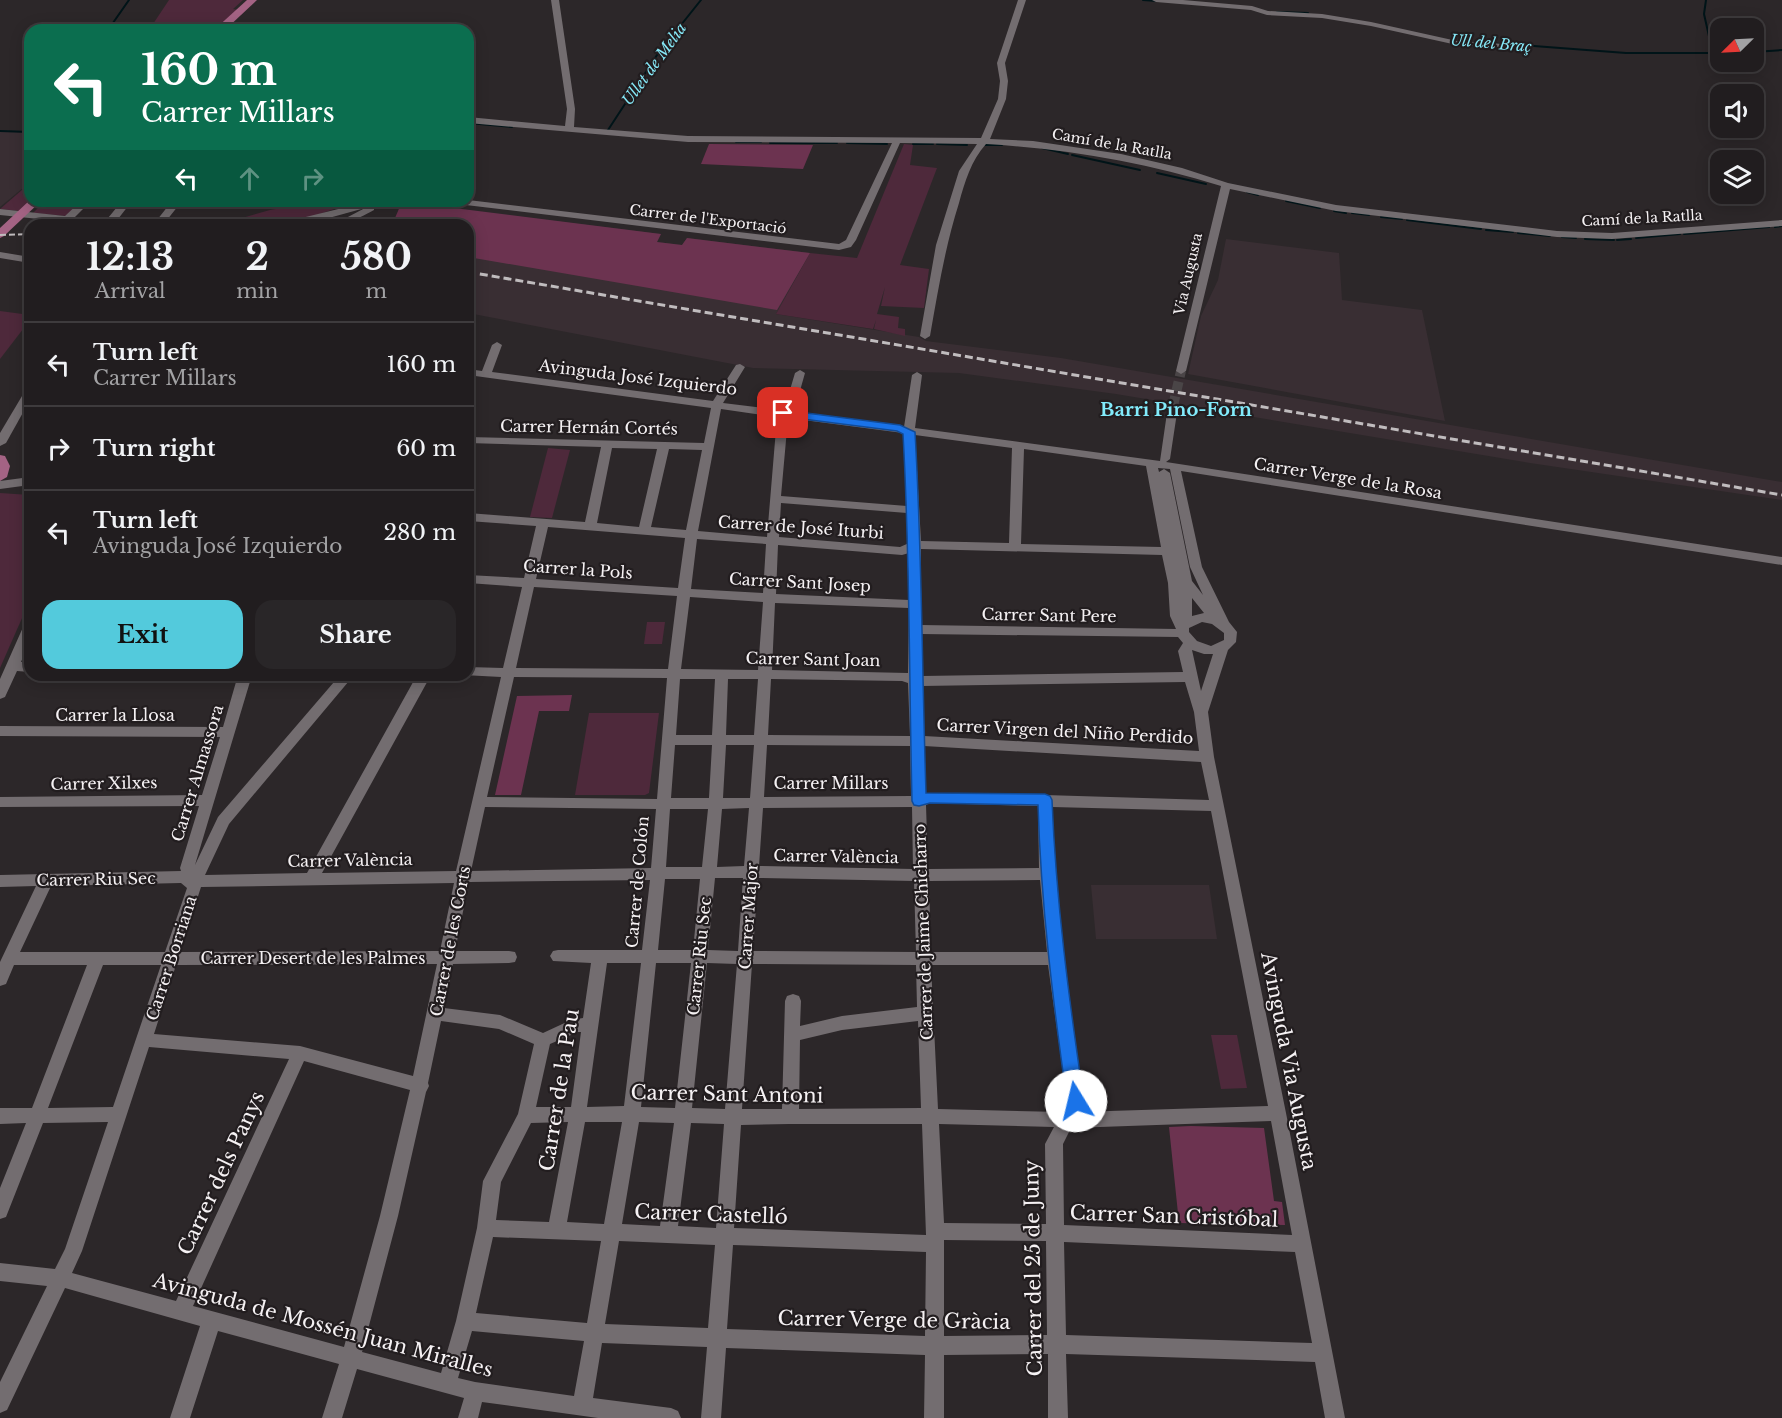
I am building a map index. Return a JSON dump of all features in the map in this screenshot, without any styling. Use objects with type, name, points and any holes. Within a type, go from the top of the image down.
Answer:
[{"type":"main road","points":[[232,24],[249,3]]},
{"type":"main road","points":[[226,24],[249,3]]},
{"type":"main road","points":[[0,234],[29,207]]},
{"type":"street","points":[[555,0],[571,109],[569,129]]},
{"type":"street","points":[[925,336],[941,245],[964,171],[982,141],[988,136],[1002,99],[1004,81],[1001,63],[1022,0]]},
{"type":"street","points":[[1156,0],[1251,8],[1270,13],[1322,16],[1451,42],[1522,47],[1526,50]]},
{"type":"street","name":"Camí de la Ratlla","points":[[474,121],[688,139],[982,141],[1033,144],[1121,157],[1179,170],[1226,184],[1336,208],[1488,227],[1581,235],[1612,236],[1782,223]]},
{"type":"street","name":"Carrer de l'Exportació","points":[[474,204],[840,247],[848,245],[851,240],[897,141]]},
{"type":"street","name":"Via Augusta","points":[[1181,371],[1226,184]]},
{"type":"street","points":[[0,212],[68,219],[80,207]]},
{"type":"street","points":[[113,219],[122,207]]},
{"type":"street","points":[[352,217],[373,207]]},
{"type":"street","points":[[0,255],[24,259]]},
{"type":"street","points":[[486,374],[497,345]]},
{"type":"street","name":"Carrer de Colón","points":[[582,1406],[632,1114],[658,874],[674,675],[691,536],[717,404],[740,367]]},
{"type":"street","name":"Avinguda José Izquierdo","points":[[474,373],[900,428],[909,432]]},
{"type":"street","name":"Carrer Major","points":[[711,1418],[761,739],[775,499],[786,414],[800,373]]},
{"type":"street","name":"Carrer de Jaime Chicharro","points":[[917,375],[909,432],[915,545],[913,604],[925,1013],[935,1238],[934,1418]]},
{"type":"street","points":[[0,443],[3,433],[24,401]]},
{"type":"street","points":[[1164,459],[1173,406]]},
{"type":"street","points":[[15,414],[24,415]]},
{"type":"street","name":"Carrer Verge de la Rosa","points":[[909,432],[1018,444],[1151,463],[1170,470],[1782,561]]},
{"type":"street","name":"Carrer Hernán Cortés","points":[[474,440],[709,447]]},
{"type":"street","points":[[590,526],[607,444]]},
{"type":"street","points":[[1015,549],[1018,444]]},
{"type":"street","points":[[644,531],[664,445]]},
{"type":"street","name":"Avinguda Via Augusta","points":[[1151,463],[1174,583],[1176,615],[1185,631]]},
{"type":"street","points":[[1170,470],[1196,567],[1220,621],[1231,632],[1230,642],[1222,648],[1211,651],[1199,649],[1185,631],[1200,617],[1220,621]]},
{"type":"street","name":"Avinguda Via Augusta","points":[[1170,470],[1186,582],[1185,651],[1201,712],[1207,757],[1278,1113],[1335,1418]]},
{"type":"street","points":[[1,473],[24,479]]},
{"type":"street","points":[[775,499],[912,510]]},
{"type":"street","name":"Carrer de José Iturbi","points":[[474,517],[902,551],[915,545],[1168,551]]},
{"type":"street","name":"Carrer de les Corts","points":[[332,1418],[352,1358],[421,1086],[479,802],[543,523]]},
{"type":"street","name":"Carrer la Pols","points":[[474,579],[685,592]]},
{"type":"street","name":"Avinguda Via Augusta","points":[[1186,582],[1220,621]]},
{"type":"street","name":"Carrer Sant Josep","points":[[685,592],[913,604]]},
{"type":"street","name":"Carrer Sant Pere","points":[[914,629],[1185,631]]},
{"type":"street","points":[[0,694],[24,639]]},
{"type":"street","name":"Avinguda Via Augusta","points":[[1201,712],[1222,648]]},
{"type":"street","points":[[12,666],[24,666]]},
{"type":"street","name":"Carrer Sant Joan","points":[[474,672],[904,676],[915,681],[1190,676]]},
{"type":"street","name":"Carrer Riu Sec","points":[[668,1236],[716,802],[722,675]]},
{"type":"street","name":"Carrer Almassora","points":[[192,881],[187,868],[243,681]]},
{"type":"street","name":"Carrer Borriana","points":[[0,1403],[73,1251],[194,888],[192,881],[200,872],[223,821],[342,681]]},
{"type":"street","points":[[312,878],[420,681]]},
{"type":"street","name":"Carrer la Llosa","points":[[0,731],[229,732]]},
{"type":"street","name":"Carrer Virgen del Niño Perdido","points":[[668,740],[918,741],[1207,757]]},
{"type":"street","name":"Carrer Millars","points":[[479,802],[662,804],[919,801],[930,798],[1218,806]]},
{"type":"street","name":"Carrer Xilxes","points":[[0,802],[208,800]]},
{"type":"street","name":"Carrer del 25 de Juny","points":[[1045,800],[1047,874],[1055,959],[1076,1101],[1054,1144],[1058,1418]]},
{"type":"street","points":[[200,821],[223,821]]},
{"type":"street","name":"Carrer València","points":[[192,881],[751,872],[921,875],[1047,874]]},
{"type":"street","name":"Carrer Riu Sec","points":[[0,880],[182,877],[192,881]]},
{"type":"street","points":[[0,979],[46,880]]},
{"type":"street","name":"Carrer de la Pau","points":[[556,1231],[578,1114],[600,955]]},
{"type":"street","points":[[558,956],[1055,959]]},
{"type":"street","name":"Carrer Desert de les Palmes","points":[[10,959],[509,957]]},
{"type":"street","points":[[0,1211],[98,958]]},
{"type":"street","points":[[790,1117],[793,1001]]},
{"type":"street","points":[[793,1035],[842,1023],[925,1013]]},
{"type":"street","points":[[436,1014],[500,1022],[543,1040],[577,1024],[591,1025]]},
{"type":"street","points":[[145,1040],[300,1053],[421,1086]]},
{"type":"street","points":[[447,1384],[465,1321],[486,1228],[492,1181],[526,1115],[543,1040]]},
{"type":"street","name":"Carrer dels Panys","points":[[181,1311],[300,1053]]},
{"type":"street","name":"Carrer Sant Antoni","points":[[526,1115],[929,1116],[1068,1120],[1278,1113]]},
{"type":"street","points":[[0,1116],[119,1114]]},
{"type":"street","name":"Carrer Castelló","points":[[486,1228],[668,1236],[935,1238]]},
{"type":"street","name":"Carrer San Cristóbal","points":[[935,1238],[1054,1233],[1303,1244]]},
{"type":"street","name":"Avinguda de Mossén Juan Miralles","points":[[0,1272],[59,1278],[475,1392],[671,1418]]},
{"type":"street","points":[[180,1418],[212,1319]]},
{"type":"street","name":"Carrer Verge de Gràcia","points":[[465,1321],[595,1333],[718,1338],[936,1346],[1056,1344],[1323,1353]]},
{"type":"street","points":[[468,1418],[475,1392]]},
{"type":"shaded area","points":[[169,0],[243,0],[233,9],[238,10],[223,24],[153,24]]},
{"type":"shaded area","points":[[0,131],[24,133],[24,187],[0,207]]},
{"type":"shaded area","points":[[904,144],[913,145],[910,165],[937,168],[900,265],[929,269],[924,308],[881,306],[885,287],[877,314],[899,317],[898,328],[905,329],[905,336],[874,329],[876,320],[873,329],[776,314],[810,253],[857,258]]},
{"type":"shaded area","points":[[24,188],[24,207],[20,211],[0,209]]},
{"type":"shaded area","points":[[39,207],[75,207],[66,216],[33,213]]},
{"type":"shaded area","points":[[286,207],[340,207],[305,219],[238,219]]},
{"type":"shaded area","points":[[530,218],[661,234],[657,242],[682,245],[687,238],[810,253],[776,314],[919,337],[926,341],[1061,358],[1782,482],[1782,500],[1530,463],[1116,394],[959,373],[753,368],[474,314],[474,221]]},
{"type":"shaded area","points":[[1226,239],[1339,253],[1342,300],[1422,310],[1445,421],[1188,374],[1201,316],[1218,280]]},
{"type":"shaded area","points":[[0,311],[24,314],[24,328],[0,359]]},
{"type":"shaded area","points":[[548,448],[570,450],[552,518],[530,517]]},
{"type":"shaded area","points":[[0,493],[24,495],[24,614],[0,668]]},
{"type":"shaded area","points":[[647,622],[665,622],[662,644],[644,644]]},
{"type":"shaded area","points":[[589,713],[659,713],[649,793],[645,795],[575,795]]},
{"type":"shaded area","points":[[1091,885],[1209,885],[1217,939],[1096,939]]},
{"type":"shaded area","points":[[1211,1035],[1237,1035],[1247,1088],[1221,1089]]},
{"type":"building","points":[[709,144],[813,145],[803,169],[701,164]]},
{"type":"building","points":[[400,207],[446,207],[661,234],[657,242],[682,245],[687,238],[810,253],[777,310],[474,258],[474,219],[395,219]]},
{"type":"building","points":[[572,695],[569,711],[539,711],[521,795],[495,795],[517,696]]},
{"type":"building","points":[[1169,1127],[1264,1128],[1274,1201],[1282,1202],[1285,1225],[1179,1223]]},
{"type":"waterway","points":[[112,24],[129,0]]},
{"type":"waterway","name":"Ullet de Melia","points":[[608,130],[657,55],[701,0]]},
{"type":"waterway","name":"Ull del Braç","points":[[1143,0],[1157,1]]},
{"type":"waterway","points":[[1706,0],[1704,14],[1710,41]]},
{"type":"waterway","name":"Ull del Braç","points":[[1277,12],[1308,13]]},
{"type":"waterway","name":"Ull del Braç","points":[[1475,42],[1512,45]]},
{"type":"waterway","name":"Ull del Braç","points":[[1520,45],[1626,53],[1710,53]]},
{"type":"waterway","name":"Ull del Braç","points":[[1764,51],[1782,50]]},
{"type":"waterway","points":[[474,124],[512,127]]},
{"type":"waterway","points":[[0,131],[24,132]]},
{"type":"waterway","points":[[736,142],[761,142]]},
{"type":"waterway","points":[[770,143],[815,143]]},
{"type":"waterway","points":[[816,143],[837,143]]},
{"type":"waterway","points":[[847,143],[887,144]]},
{"type":"waterway","points":[[913,144],[933,144]]},
{"type":"waterway","points":[[937,144],[967,145]]},
{"type":"waterway","points":[[985,145],[1002,145]]},
{"type":"waterway","points":[[1042,148],[1068,154]]},
{"type":"waterway","points":[[1072,155],[1140,170]]},
{"type":"waterway","points":[[1157,173],[1206,184]]},
{"type":"waterway","points":[[1247,192],[1258,195]]},
{"type":"waterway","points":[[1286,201],[1320,208]]},
{"type":"waterway","points":[[1334,211],[1346,213]]},
{"type":"waterway","points":[[1352,213],[1369,215]]},
{"type":"waterway","points":[[1381,217],[1402,219]]},
{"type":"waterway","points":[[1407,220],[1481,229]]},
{"type":"waterway","points":[[1775,227],[1782,226]]},
{"type":"waterway","points":[[1684,234],[1769,227]]},
{"type":"waterway","points":[[1486,230],[1513,232]]},
{"type":"waterway","points":[[1518,233],[1550,236]]},
{"type":"waterway","points":[[1636,238],[1680,234]]},
{"type":"waterway","points":[[1562,237],[1576,238]]},
{"type":"waterway","points":[[1585,239],[1614,240]]},
{"type":"waterway","points":[[1617,240],[1631,239]]},
{"type":"tunnel","points":[[1173,406],[1181,371]]},
{"type":"railway","points":[[0,235],[24,234]]},
{"type":"railway","points":[[474,273],[1782,495]]},
{"type":"district","name":"Barri Pino-Forn","points":[[1176,410]]},
{"type":"route","points":[[783,413],[900,428],[909,432],[915,545],[913,604],[919,801],[930,798],[1045,800],[1047,874],[1055,959],[1076,1101]]}]
